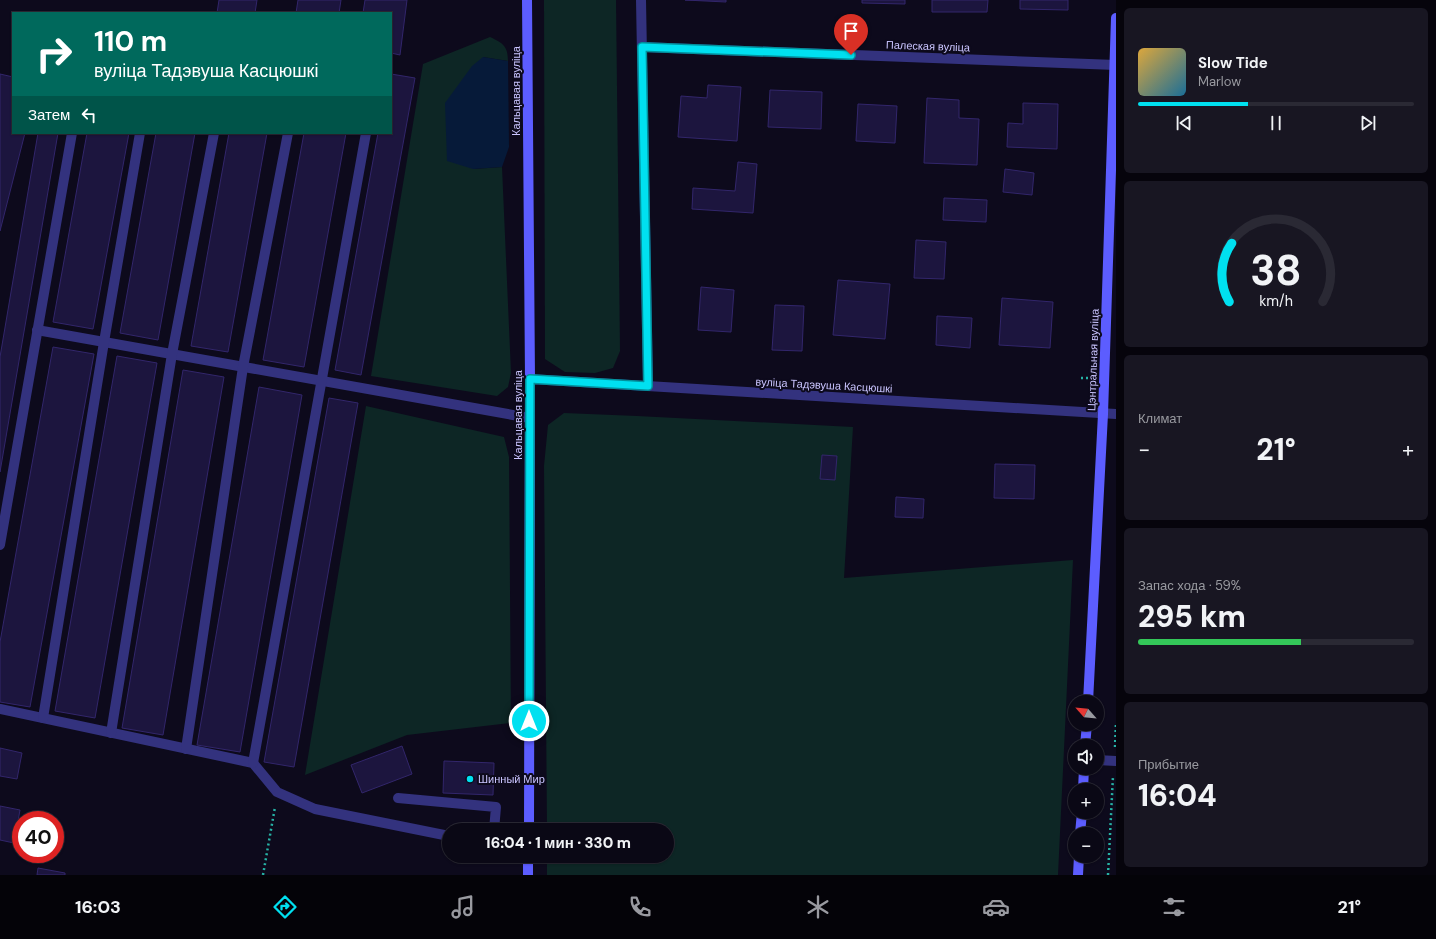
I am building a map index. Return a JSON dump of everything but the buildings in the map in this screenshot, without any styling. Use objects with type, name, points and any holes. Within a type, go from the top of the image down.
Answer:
[{"type":"street","name":"Кальцавая вуліца","points":[[527,0],[530,379],[528,823]]},
{"type":"street","points":[[641,0],[648,386]]},
{"type":"street","name":"Цэнтральная вуліца","points":[[1088,695],[1104,414],[1116,18]]},
{"type":"street","name":"Палеская вуліца","points":[[642,47],[1115,65]]},
{"type":"street","points":[[0,545],[72,134]]},
{"type":"street","points":[[43,718],[104,342],[140,134]]},
{"type":"street","points":[[111,733],[172,354],[214,134]]},
{"type":"street","points":[[186,749],[243,367],[288,134]]},
{"type":"street","points":[[253,764],[320,381],[366,134]]},
{"type":"street","points":[[37,330],[530,418]]},
{"type":"street","name":"вуліца Тадэвуша Касцюшкі","points":[[530,379],[1116,414]]},
{"type":"street","points":[[0,709],[253,764],[277,792],[315,809],[442,835]]},
{"type":"street","points":[[1104,760],[1115,761]]},
{"type":"street","points":[[398,798],[496,807],[495,823]]},
{"type":"street","points":[[528,863],[528,875]]},
{"type":"street","points":[[1078,875],[1079,863]]},
{"type":"path","points":[[1108,875],[1116,722]]},
{"type":"path","points":[[263,875],[277,792]]},
{"type":"green space","points":[[544,0],[616,0],[620,351],[613,368],[595,373],[565,372],[545,359]]},
{"type":"green space","points":[[490,37],[498,41],[506,48],[508,61],[483,57],[473,169],[502,167],[511,373],[508,387],[497,396],[371,376],[423,64]]},
{"type":"green space","points":[[366,406],[504,437],[509,457],[511,723],[407,735],[305,775]]},
{"type":"green space","points":[[564,413],[853,427],[844,578],[1073,560],[1058,875],[547,875],[547,863],[674,863],[674,823],[547,823],[544,466],[548,425]]},
{"type":"water","points":[[483,57],[508,61],[509,147],[502,167],[473,169],[447,161],[445,103],[472,66]]},
{"type":"place","name":"Шинный Мир","points":[[470,779]]},
{"type":"route","points":[[529,721],[530,379],[648,386],[642,47],[851,55]]}]
